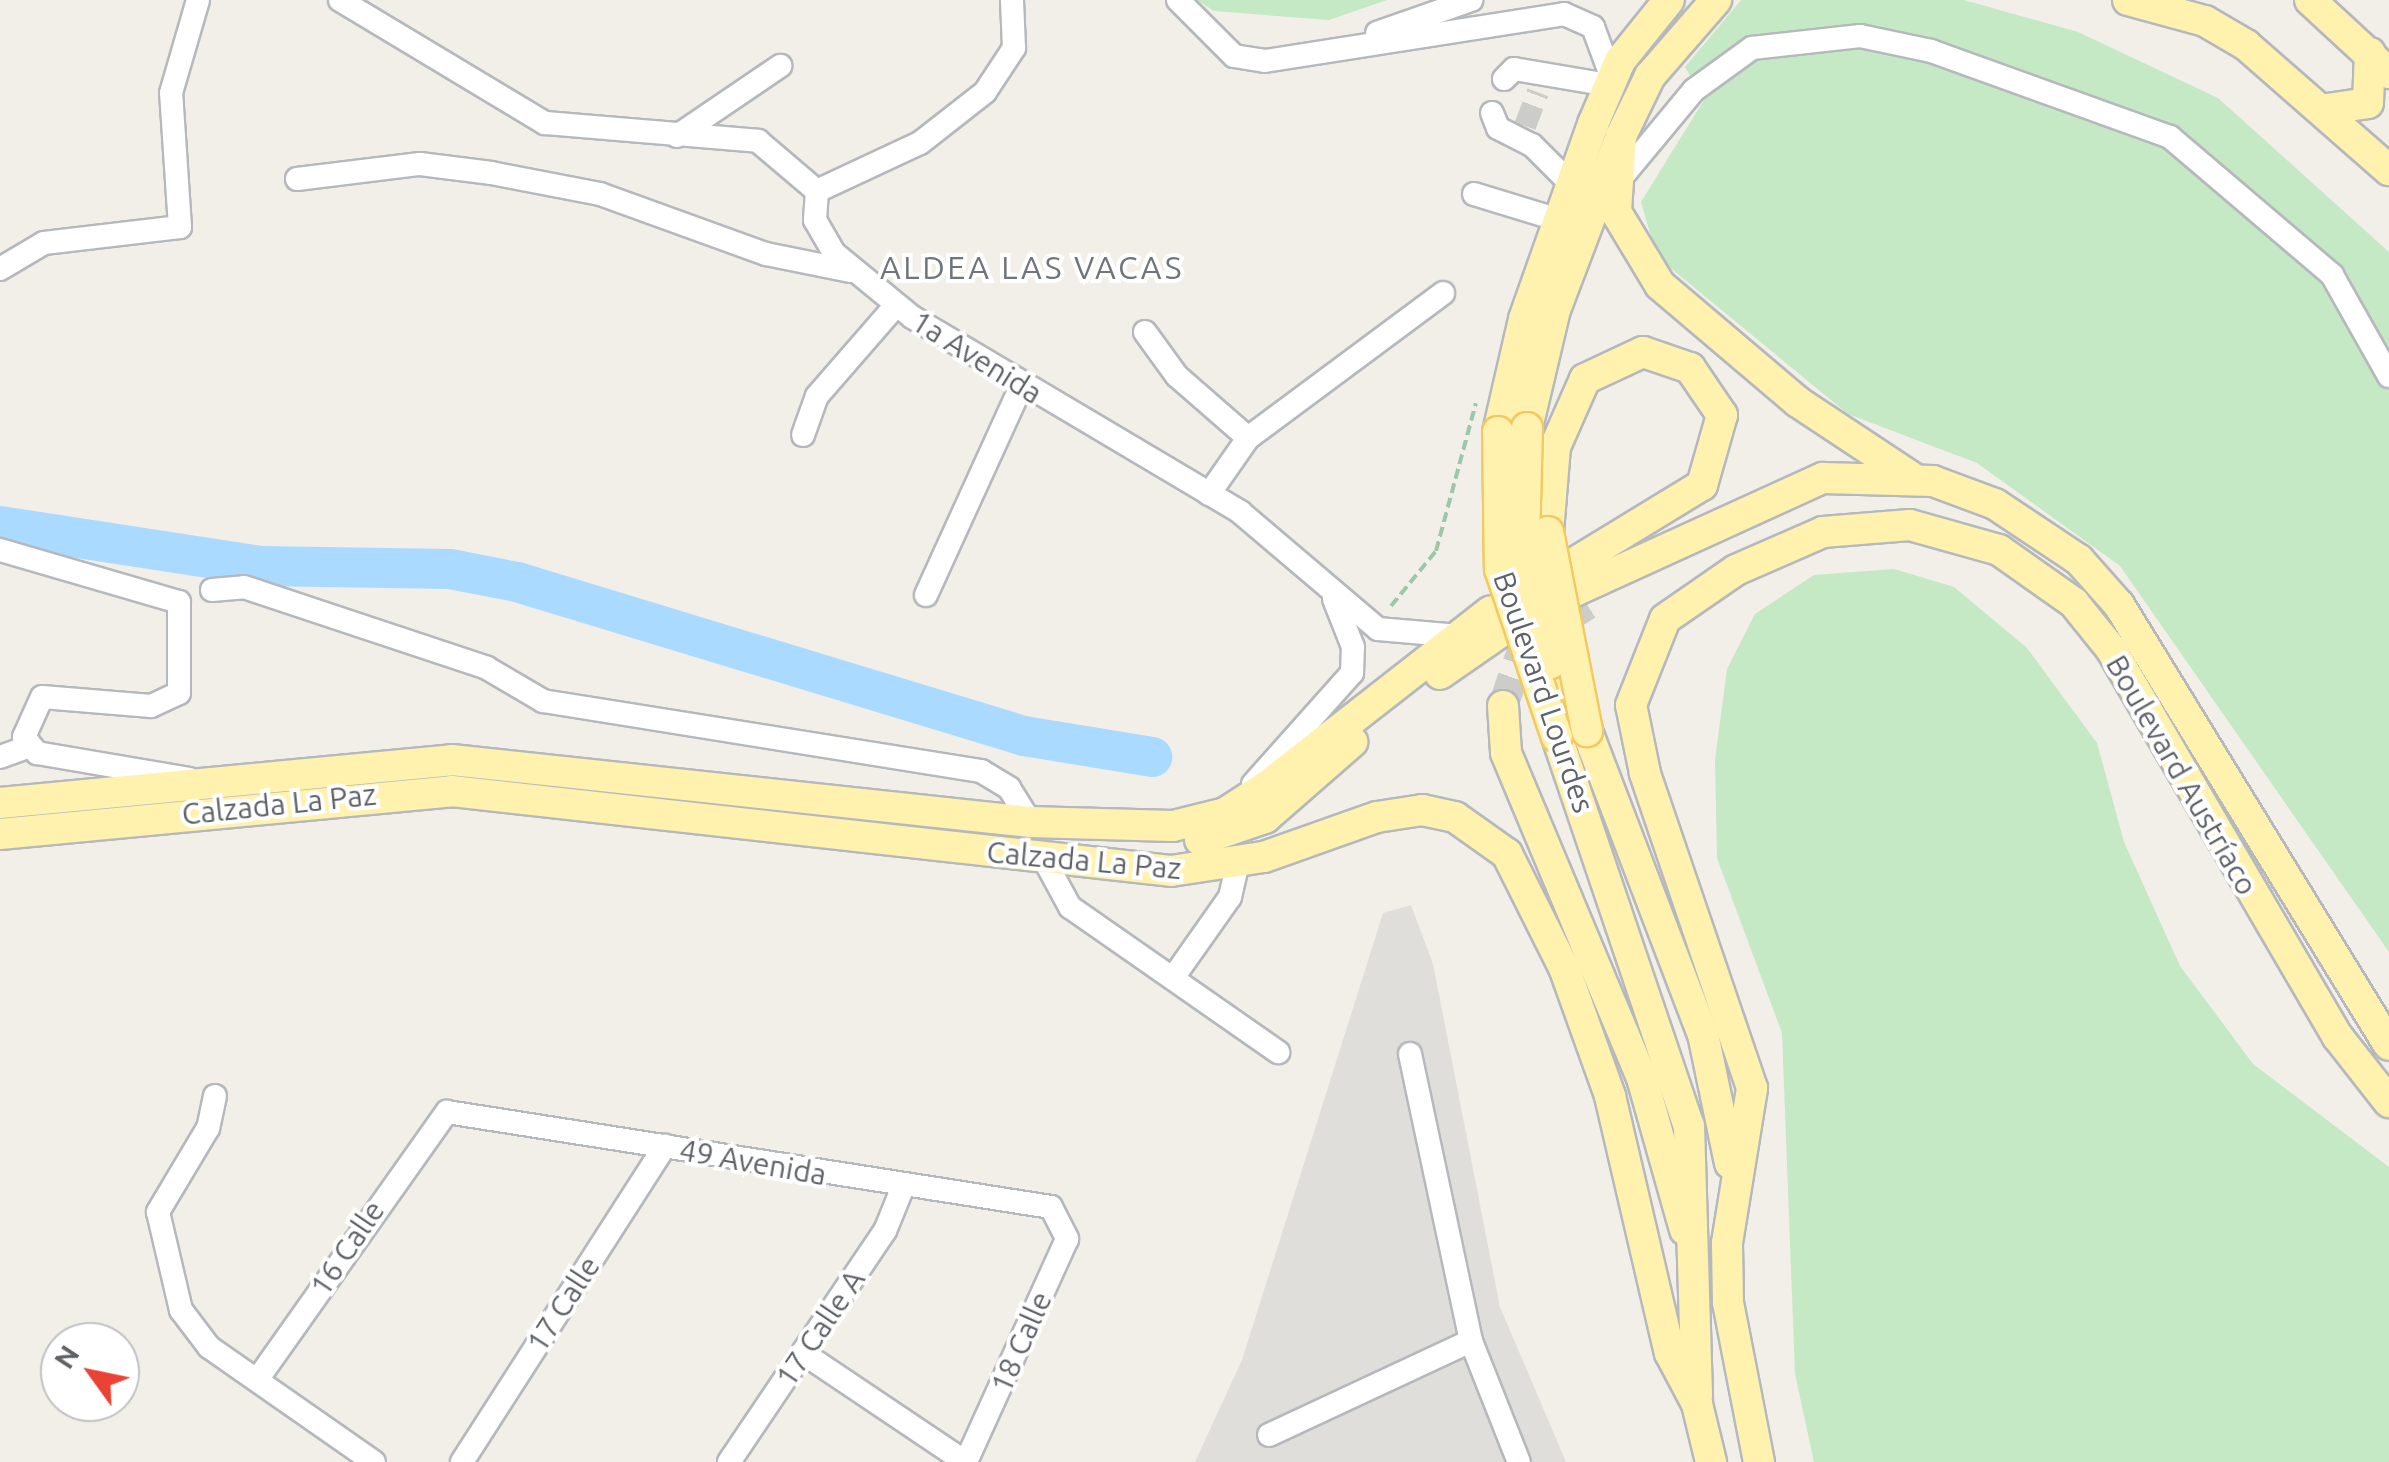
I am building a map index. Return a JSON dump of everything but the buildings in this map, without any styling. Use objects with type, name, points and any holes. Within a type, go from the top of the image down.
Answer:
[{"type":"main road","name":"Boulevard Lourdes","points":[[1668,0],[1611,81],[1572,184],[1510,369],[1512,430],[1526,563],[1551,663],[1587,732],[1703,1034],[1726,1130],[1731,1211]]},
{"type":"main road","name":"Boulevard Lourdes","points":[[1697,1404],[1692,1258],[1698,1173],[1676,1072],[1500,569],[1512,430],[1620,136],[1650,76],[1716,0]]},
{"type":"main road","points":[[2128,0],[2205,20],[2327,109],[2389,170]]},
{"type":"main road","points":[[2310,0],[2379,63],[2368,103],[2327,109]]},
{"type":"main road","points":[[1620,136],[1616,184],[1625,236],[1674,300],[1839,433],[1913,478]]},
{"type":"main road","points":[[1587,732],[1548,532],[1555,446],[1585,378],[1644,352],[1690,368],[1722,415],[1702,485],[1571,591],[1794,485],[1913,478]]},
{"type":"main road","name":"Boulevard Austríaco","points":[[1913,478],[1995,504],[2100,580],[2389,1045]]},
{"type":"main road","name":"Boulevard Austríaco","points":[[1731,1211],[1752,1088],[1644,773],[1633,685],[1656,632],[1698,591],[1790,542],[1854,525],[1910,524],[2009,556],[2092,623],[2338,1037],[2389,1102]]},
{"type":"main road","name":"Calzada La Paz","points":[[0,803],[472,760],[1030,822],[1147,828],[1194,842],[1264,818],[1495,622],[1458,636],[1225,813],[1147,828]]},
{"type":"main road","points":[[1502,706],[1506,753],[1647,1089],[1692,1258]]},
{"type":"main road","name":"Calzada La Paz","points":[[0,834],[452,791],[1044,860],[1172,871],[1251,860],[1422,810],[1466,823],[1507,854],[1557,953],[1610,1096],[1670,1353],[1697,1404],[1711,1462]]},
{"type":"main road","points":[[1731,1211],[1730,1344],[1759,1462]]},
{"type":"street","points":[[0,269],[44,243],[180,227],[172,93],[198,0]]},
{"type":"street","points":[[340,0],[545,122],[758,142],[817,192],[920,142],[985,92],[1014,48],[1012,0]]},
{"type":"street","points":[[1178,0],[1234,56],[1322,52],[1564,14],[1592,27],[1611,81],[1541,83],[1514,69],[1504,79]]},
{"type":"street","points":[[1322,52],[1471,0]]},
{"type":"street","points":[[1616,184],[1694,90],[1752,48],[1849,36],[1931,51],[2170,136],[2332,276],[2389,376]]},
{"type":"street","points":[[677,136],[780,66]]},
{"type":"street","points":[[1492,112],[1498,128],[1522,132],[1572,184]]},
{"type":"street","points":[[297,179],[420,164],[491,173],[600,194],[766,254],[850,271]]},
{"type":"street","name":"1a Avenida","points":[[817,192],[816,220],[850,271],[896,305],[1020,387],[1210,494],[1326,582],[1364,620],[1401,637],[1458,636]]},
{"type":"street","points":[[1474,194],[1559,220]]},
{"type":"street","points":[[1210,494],[1248,438],[1443,292]]},
{"type":"street","points":[[802,435],[817,396],[896,305]]},
{"type":"street","points":[[1145,332],[1177,376],[1248,438]]},
{"type":"street","points":[[926,594],[1020,387]]},
{"type":"street","points":[[0,550],[169,596],[186,613],[178,693],[152,706],[42,697],[28,719],[28,747]]},
{"type":"street","name":"1a Avenida","points":[[1225,813],[1352,673],[1351,638],[1326,582]]},
{"type":"street","points":[[212,590],[244,587],[486,668],[543,701],[981,772],[1009,788],[1030,822]]},
{"type":"street","points":[[0,757],[28,747],[202,782]]},
{"type":"street","points":[[1044,860],[1070,908],[1176,975],[1278,1052]]},
{"type":"street","points":[[1176,975],[1251,860]]},
{"type":"street","points":[[1410,1054],[1471,1341],[1519,1462]]},
{"type":"street","points":[[215,1096],[208,1128],[158,1212],[190,1327],[257,1380],[374,1462]]},
{"type":"street","name":"49 Avenida","points":[[439,1116],[664,1146],[902,1189],[1051,1207],[1062,1220]]},
{"type":"street","name":"16 Calle","points":[[257,1380],[439,1116]]},
{"type":"street","name":"17 Calle","points":[[462,1462],[664,1146]]},
{"type":"street","name":"17 Calle A","points":[[730,1462],[886,1231],[902,1189]]},
{"type":"street","name":"18 Calle","points":[[966,1462],[1067,1239],[1062,1220]]},
{"type":"street","points":[[1269,1434],[1471,1341]]},
{"type":"street","points":[[803,1354],[966,1462]]},
{"type":"path","points":[[1364,620],[1422,579],[1475,405],[1510,369]]},
{"type":"shaded area","points":[[1411,905],[1433,964],[1500,1307],[1566,1462],[1195,1462],[1242,1360],[1383,913]]},
{"type":"green space","points":[[1197,0],[1387,0],[1329,20],[1214,11]]},
{"type":"green space","points":[[1741,0],[1964,0],[2078,32],[2218,98],[2389,252],[2389,952],[2120,566],[1977,463],[1848,414],[1657,257],[1641,202],[1704,100],[1685,67]]},
{"type":"green space","points":[[1894,569],[1954,587],[2027,648],[2097,743],[2124,842],[2180,966],[2253,1064],[2389,1167],[2389,1462],[1814,1462],[1795,1374],[1782,1033],[1717,858],[1715,760],[1727,669],[1755,614],[1814,575]]},
{"type":"waterway","points":[[0,526],[260,566],[450,569],[517,582],[1024,736],[1152,757]]},
{"type":"tunnel","points":[[1525,126],[1538,92]]},
{"type":"tunnel","points":[[1503,706],[1524,645],[1587,605]]},
{"type":"district","name":"ALDEA LAS VACAS","points":[[1032,267]]}]
